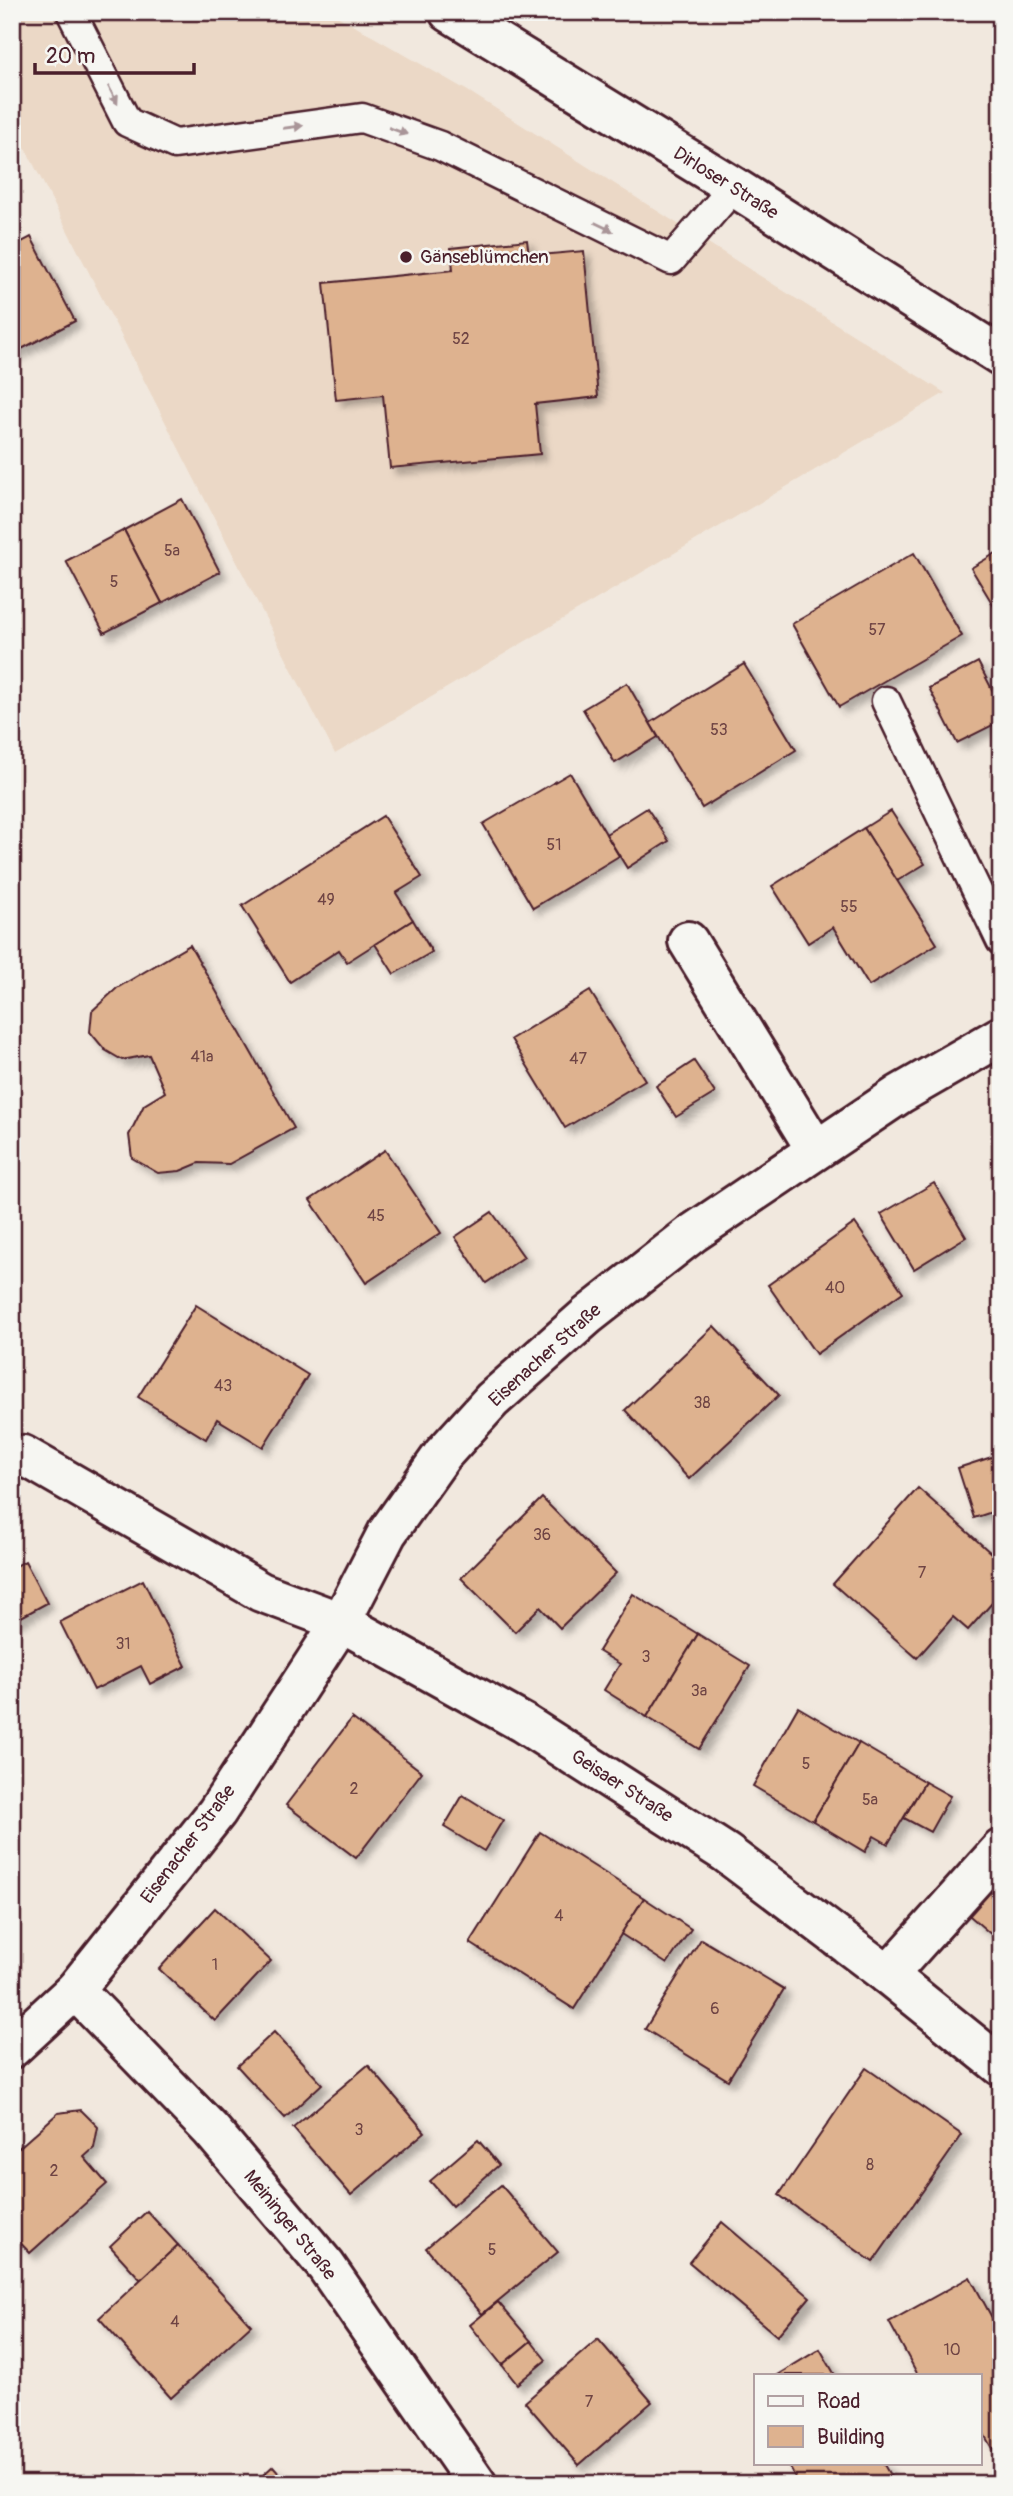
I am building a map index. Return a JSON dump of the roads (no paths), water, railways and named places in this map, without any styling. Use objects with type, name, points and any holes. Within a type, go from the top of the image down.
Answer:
[{"type":"street","name":"Dirloser Straße","points":[[449,12],[734,187],[1001,356]]},
{"type":"street","points":[[688,941],[816,1150]]},
{"type":"street","name":"Eisenacher Straße","points":[[12,2048],[75,1990],[217,1812],[341,1622],[387,1533],[443,1454],[492,1400],[587,1316],[682,1241],[900,1094],[1001,1036]]},
{"type":"street","points":[[12,1461],[23,1455],[261,1592],[341,1622]]},
{"type":"street","name":"Geisaer Straße","points":[[341,1622],[523,1723],[715,1846],[888,1975],[1001,2066]]},
{"type":"street","points":[[888,1975],[1001,1849]]},
{"type":"street","name":"Meininger Straße","points":[[75,1990],[211,2130],[326,2266],[477,2484]]},
{"type":"lane","points":[[71,12],[127,122],[175,144],[362,118],[440,146],[671,260],[734,187]]},
{"type":"lane","points":[[886,701],[1001,941]]},
{"type":"place","name":"Gänseblümchen","points":[[406,257]]}]
